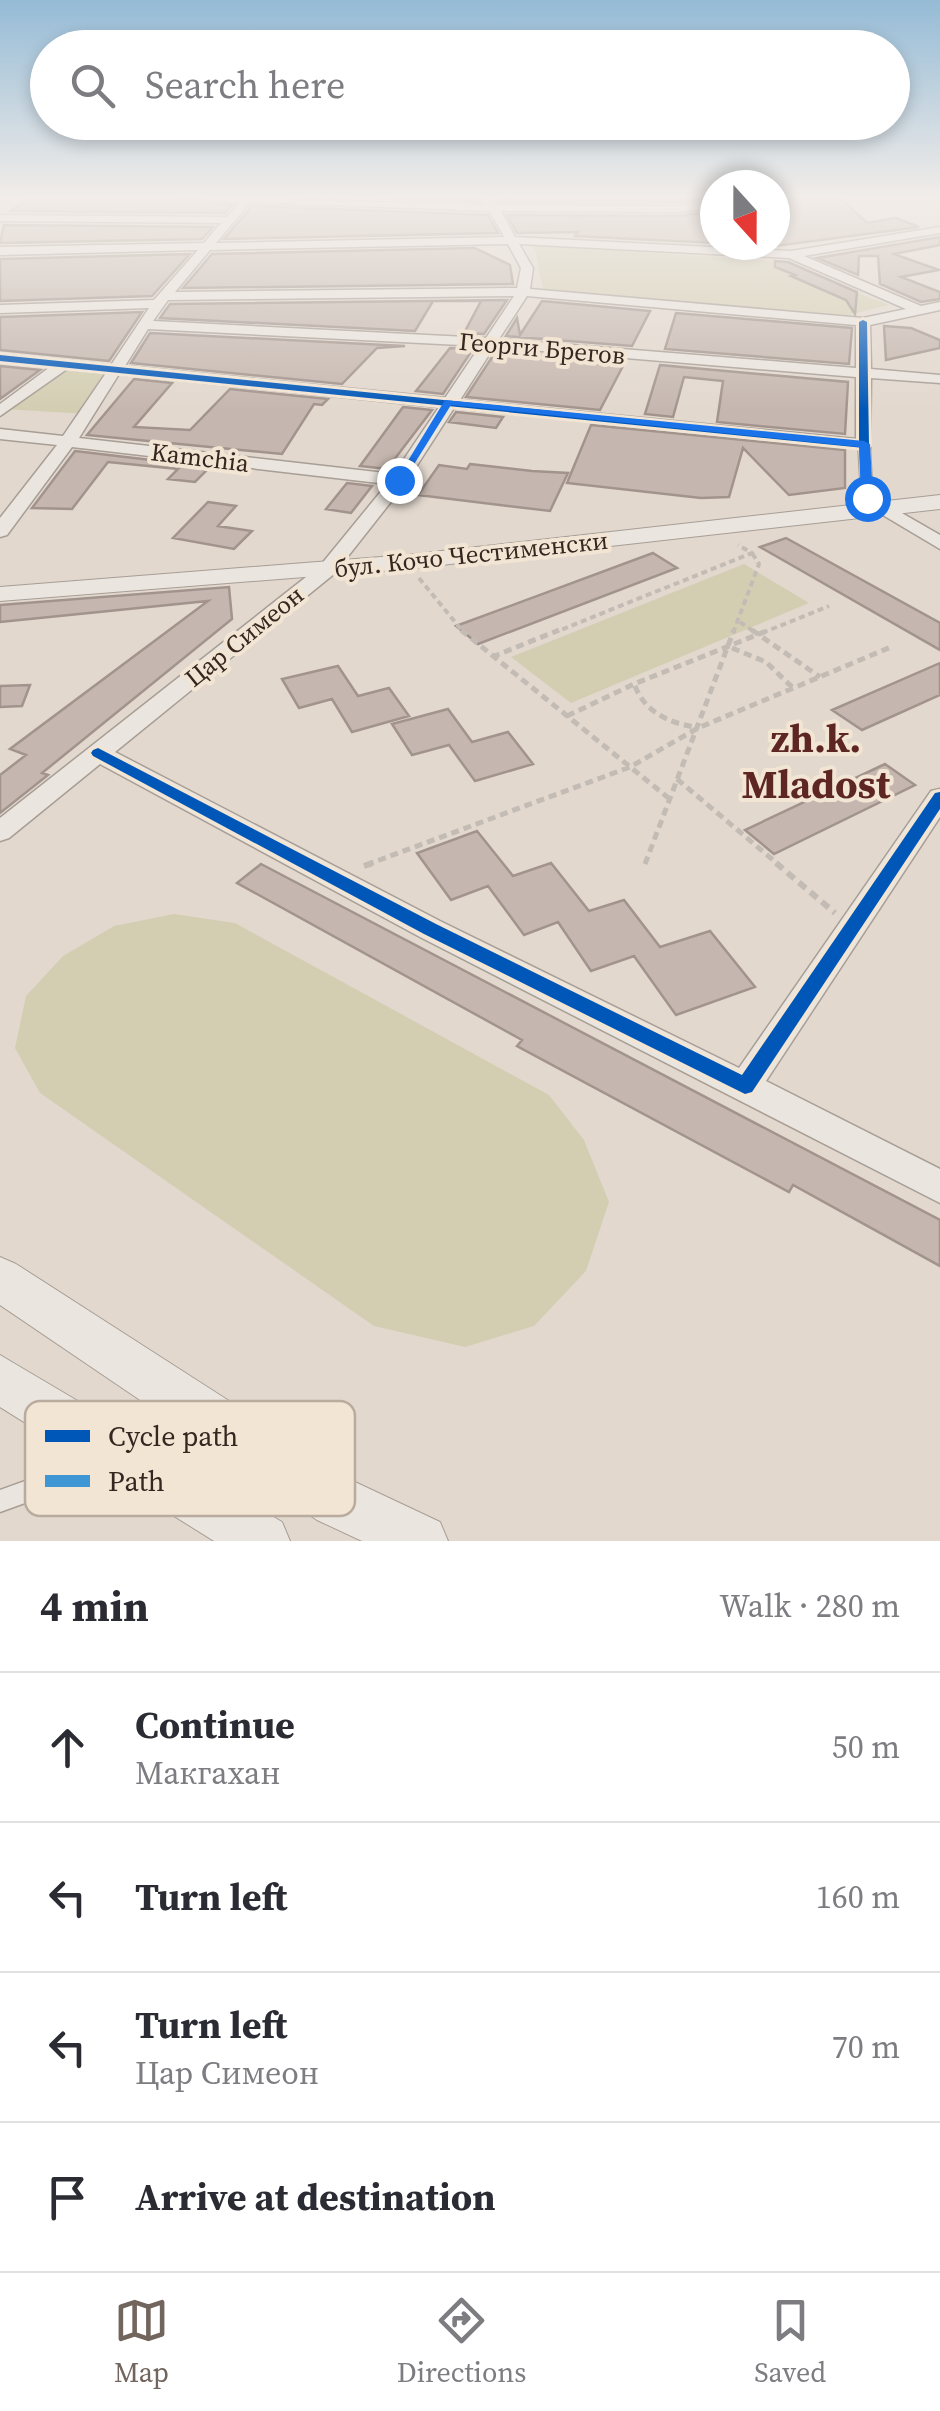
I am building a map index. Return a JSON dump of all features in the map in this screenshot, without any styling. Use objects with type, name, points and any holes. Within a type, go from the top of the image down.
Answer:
[{"type":"street","points":[[0,531],[68,442],[162,300],[189,268]]},
{"type":"street","points":[[523,292],[527,268]]},
{"type":"street","points":[[819,268],[940,318]]},
{"type":"street","points":[[0,309],[162,300],[523,292],[863,322],[940,306]]},
{"type":"street","name":"Цар Симеон","points":[[0,832],[334,562],[399,480],[523,292]]},
{"type":"street","points":[[863,322],[864,444],[875,503],[940,543]]},
{"type":"street","name":"Георги Брегов","points":[[144,326],[488,342],[864,376],[940,379]]},
{"type":"street","points":[[0,358],[864,444]]},
{"type":"street","points":[[0,412],[63,365]]},
{"type":"street","name":"Kamchia","points":[[0,434],[399,480]]},
{"type":"street","name":"бул. Кочо Честименски","points":[[0,577],[406,562],[875,503],[940,491]]},
{"type":"street","name":"бул. Кочо Честименски","points":[[0,594],[875,503],[940,502]]},
{"type":"street","points":[[98,753],[333,878],[940,1187]]},
{"type":"street","points":[[746,1086],[940,796]]},
{"type":"street","points":[[0,1279],[184,1401]]},
{"type":"street","points":[[0,1379],[35,1401]]},
{"type":"street","points":[[355,1511],[421,1541]]},
{"type":"street","points":[[222,1516],[263,1541]]},
{"type":"lane","points":[[0,1501],[25,1492]]},
{"type":"path","points":[[646,864],[759,564],[752,554],[730,540],[747,536]]},
{"type":"path","points":[[492,656],[752,554]]},
{"type":"path","points":[[406,562],[456,626],[671,800]]},
{"type":"path","points":[[567,716],[634,684],[829,606]]},
{"type":"path","points":[[738,621],[820,677]]},
{"type":"path","points":[[729,647],[760,656],[777,668],[793,688]]},
{"type":"path","points":[[333,878],[630,768],[698,728],[891,647]]},
{"type":"path","points":[[634,684],[647,707],[662,718],[698,728]]},
{"type":"path","points":[[677,779],[851,928]]},
{"type":"shaded area","points":[[539,268],[792,268],[889,305],[844,316],[543,290]]},
{"type":"shaded area","points":[[63,365],[116,370],[87,414],[4,409]]},
{"type":"shaded area","points":[[744,564],[809,603],[571,703],[511,657]]},
{"type":"shaded area","points":[[174,914],[235,923],[549,1095],[584,1140],[609,1202],[586,1271],[534,1326],[465,1347],[374,1326],[40,1093],[15,1048],[26,996],[63,956],[114,926]]},
{"type":"building","points":[[0,268],[177,268],[152,296],[0,301]]},
{"type":"building","points":[[200,268],[510,268],[513,284],[183,288]]},
{"type":"building","points":[[777,268],[802,268],[857,292],[855,314],[846,300],[791,276],[795,275]]},
{"type":"building","points":[[879,268],[933,268],[939,270],[901,277],[940,292],[940,299],[921,302],[880,284]]},
{"type":"building","points":[[507,300],[484,334],[464,333],[481,301],[433,301],[415,331],[160,318],[170,304]]},
{"type":"building","points":[[542,301],[650,311],[632,346],[506,336],[517,318],[520,335]]},
{"type":"building","points":[[142,312],[109,361],[0,350],[0,317]]},
{"type":"building","points":[[676,313],[852,328],[849,364],[665,349]]},
{"type":"building","points":[[884,326],[911,328],[940,340],[940,348],[886,360]]},
{"type":"building","points":[[150,333],[405,346],[377,348],[342,384],[131,363]]},
{"type":"building","points":[[450,348],[473,349],[443,394],[416,391]]},
{"type":"building","points":[[496,351],[625,362],[600,410],[466,397]]},
{"type":"building","points":[[660,365],[848,382],[845,434],[717,422],[723,381],[684,377],[673,417],[645,414]]},
{"type":"building","points":[[0,366],[40,370],[0,399]]},
{"type":"building","points":[[134,379],[172,383],[134,427],[190,430],[230,389],[328,399],[322,405],[314,404],[282,454],[87,435]]},
{"type":"building","points":[[403,407],[432,410],[387,469],[360,466]]},
{"type":"building","points":[[456,412],[503,417],[496,428],[449,422]]},
{"type":"building","points":[[591,425],[845,450],[845,488],[789,495],[743,448],[729,497],[701,498],[567,483]]},
{"type":"building","points":[[75,451],[210,467],[195,482],[168,479],[178,469],[108,462],[72,509],[32,508]]},
{"type":"building","points":[[470,464],[568,473],[550,511],[418,495],[439,465],[467,469]]},
{"type":"building","points":[[347,483],[372,486],[351,513],[326,509]]},
{"type":"building","points":[[208,502],[236,506],[218,526],[252,531],[234,549],[173,538]]},
{"type":"building","points":[[786,538],[940,623],[940,650],[760,547]]},
{"type":"building","points":[[653,553],[677,568],[478,644],[456,626]]},
{"type":"building","points":[[229,587],[232,619],[42,773],[48,775],[0,813],[0,775],[26,755],[10,749],[208,601],[0,622],[0,605]]},
{"type":"building","points":[[940,663],[940,695],[862,730],[832,710]]},
{"type":"building","points":[[338,666],[358,696],[389,688],[409,716],[352,732],[332,699],[299,708],[282,679]]},
{"type":"building","points":[[30,685],[22,706],[0,707],[0,686]]},
{"type":"building","points":[[448,709],[472,742],[508,732],[533,764],[475,781],[449,745],[412,755],[392,724]]},
{"type":"building","points":[[885,764],[915,785],[774,854],[745,830]]},
{"type":"building","points":[[477,831],[513,876],[551,863],[589,911],[624,900],[660,947],[710,931],[755,987],[676,1015],[634,956],[591,971],[558,922],[524,935],[488,886],[451,900],[417,853]]},
{"type":"building","points":[[261,864],[940,1220],[940,1266],[793,1185],[789,1192],[517,1046],[522,1040],[237,883]]},
{"type":"marked path","points":[[864,445],[867,498]]},
{"type":"cycle path","points":[[0,358],[864,445],[863,322]]},
{"type":"cycle path","points":[[98,753],[430,929],[745,1086],[940,797]]},
{"type":"district","name":"zh.k. Mladost","points":[[816,761]]},
{"type":"route","points":[[399,480],[448,402],[864,444],[867,498]]}]
